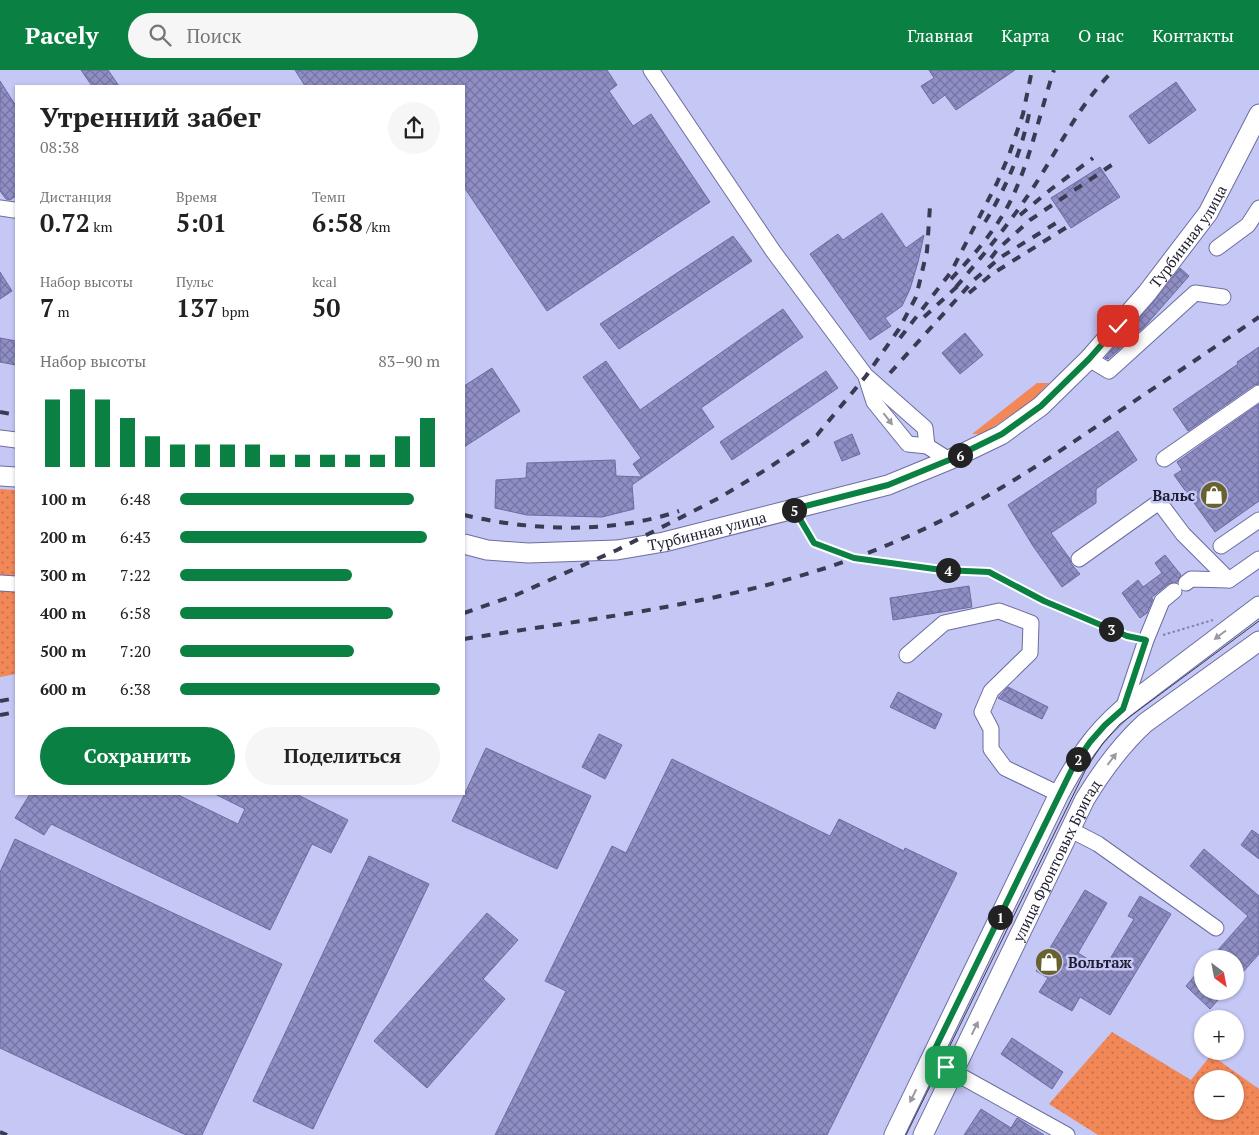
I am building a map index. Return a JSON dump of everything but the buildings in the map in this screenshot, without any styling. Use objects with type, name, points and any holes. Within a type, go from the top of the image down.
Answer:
[{"type":"main road","name":"Турбинная улица","points":[[465,544],[486,550],[528,553],[626,549],[664,542],[888,485],[949,460],[1002,434],[1041,406],[1089,359],[1148,293],[1208,213],[1259,114]]},
{"type":"main road","points":[[0,476],[15,477]]},
{"type":"main road","name":"улица Фронтовых Бригад","points":[[894,1135],[1074,765],[1090,742],[1123,709],[1259,606]]},
{"type":"main road","name":"улица Фронтовых Бригад","points":[[923,1135],[1085,799],[1100,775],[1131,736],[1168,705],[1259,641]]},
{"type":"lane","points":[[651,70],[773,251],[866,376],[925,428],[927,446]]},
{"type":"lane","points":[[1217,248],[1248,225],[1259,208]]},
{"type":"lane","points":[[1089,359],[1109,371],[1195,293],[1223,297]]},
{"type":"lane","points":[[866,376],[874,402],[908,444],[927,446],[949,460]]},
{"type":"lane","points":[[1164,459],[1259,392]]},
{"type":"lane","points":[[0,438],[15,440]]},
{"type":"lane","points":[[1080,559],[1159,502],[1183,534],[1229,580]]},
{"type":"lane","points":[[1221,546],[1259,520]]},
{"type":"lane","points":[[1123,709],[1146,640],[1174,592],[1191,579],[1229,580],[1259,559]]},
{"type":"lane","points":[[0,583],[15,584]]},
{"type":"lane","points":[[907,655],[944,622],[999,611],[1031,623],[1030,652],[991,691],[982,712],[991,729],[991,749],[1005,768],[1059,794]]},
{"type":"lane","points":[[1071,830],[1098,844],[1216,928]]},
{"type":"lane","points":[[930,1059],[1066,1135]]},
{"type":"path","points":[[794,509],[814,543],[854,558],[942,570],[989,572],[1044,601],[1127,636],[1146,640],[1216,619]]},
{"type":"shaded area","points":[[1037,383],[1049,383],[1033,400],[983,434],[972,434]]},
{"type":"shaded area","points":[[0,489],[15,490],[15,674],[0,677]]},
{"type":"shaded area","points":[[1112,1032],[1191,1080],[1194,1076],[1194,1120],[1244,1120],[1244,1078],[1259,1089],[1259,1135],[1098,1135],[1049,1104]]},
{"type":"shaded area","points":[[1207,1060],[1218,1060],[1232,1070],[1199,1070]]},
{"type":"tram line","points":[[906,1135],[1087,767],[1103,743],[1120,724],[1259,621]]},
{"type":"railway","points":[[900,338],[951,272],[997,183],[1023,114],[1032,70]]},
{"type":"railway","points":[[951,279],[984,242],[999,222],[1011,200],[1029,153],[1054,70]]},
{"type":"railway","points":[[956,287],[1010,220],[1092,95],[1114,70]]},
{"type":"railway","points":[[985,222],[1012,170],[1022,143],[1029,114]]},
{"type":"railway","points":[[1020,215],[1093,158]]},
{"type":"railway","points":[[991,258],[997,250],[1030,220],[1119,160]]},
{"type":"railway","points":[[465,613],[516,595],[617,550],[719,498],[767,469],[817,435],[866,376],[899,329],[916,297],[927,251],[930,206]]},
{"type":"railway","points":[[890,373],[974,280],[1001,257],[1056,223]]},
{"type":"railway","points":[[969,293],[992,274],[1067,227]]},
{"type":"railway","points":[[924,317],[961,283]]},
{"type":"railway","points":[[465,639],[626,614],[734,593],[787,580],[839,564],[890,544],[947,518],[1001,488],[1080,438],[1259,317]]},
{"type":"railway","points":[[0,412],[15,415]]},
{"type":"railway","points":[[465,515],[517,524],[572,528],[627,524],[679,511]]},
{"type":"railway","points":[[0,701],[15,698]]},
{"type":"railway","points":[[0,715],[15,712]]},
{"type":"railway","points":[[0,1132],[7,1135]]},
{"type":"place","name":"Вальс","points":[[1214,495]]},
{"type":"place","name":"Вольтаж","points":[[1049,962]]},
{"type":"route","points":[[946,1067],[930,1059],[1074,765],[1090,742],[1123,709],[1146,640],[1127,636],[1044,601],[989,572],[942,570],[854,558],[814,543],[794,509],[888,485],[970,451],[1002,434],[1041,406],[1089,359],[1118,326]]}]
